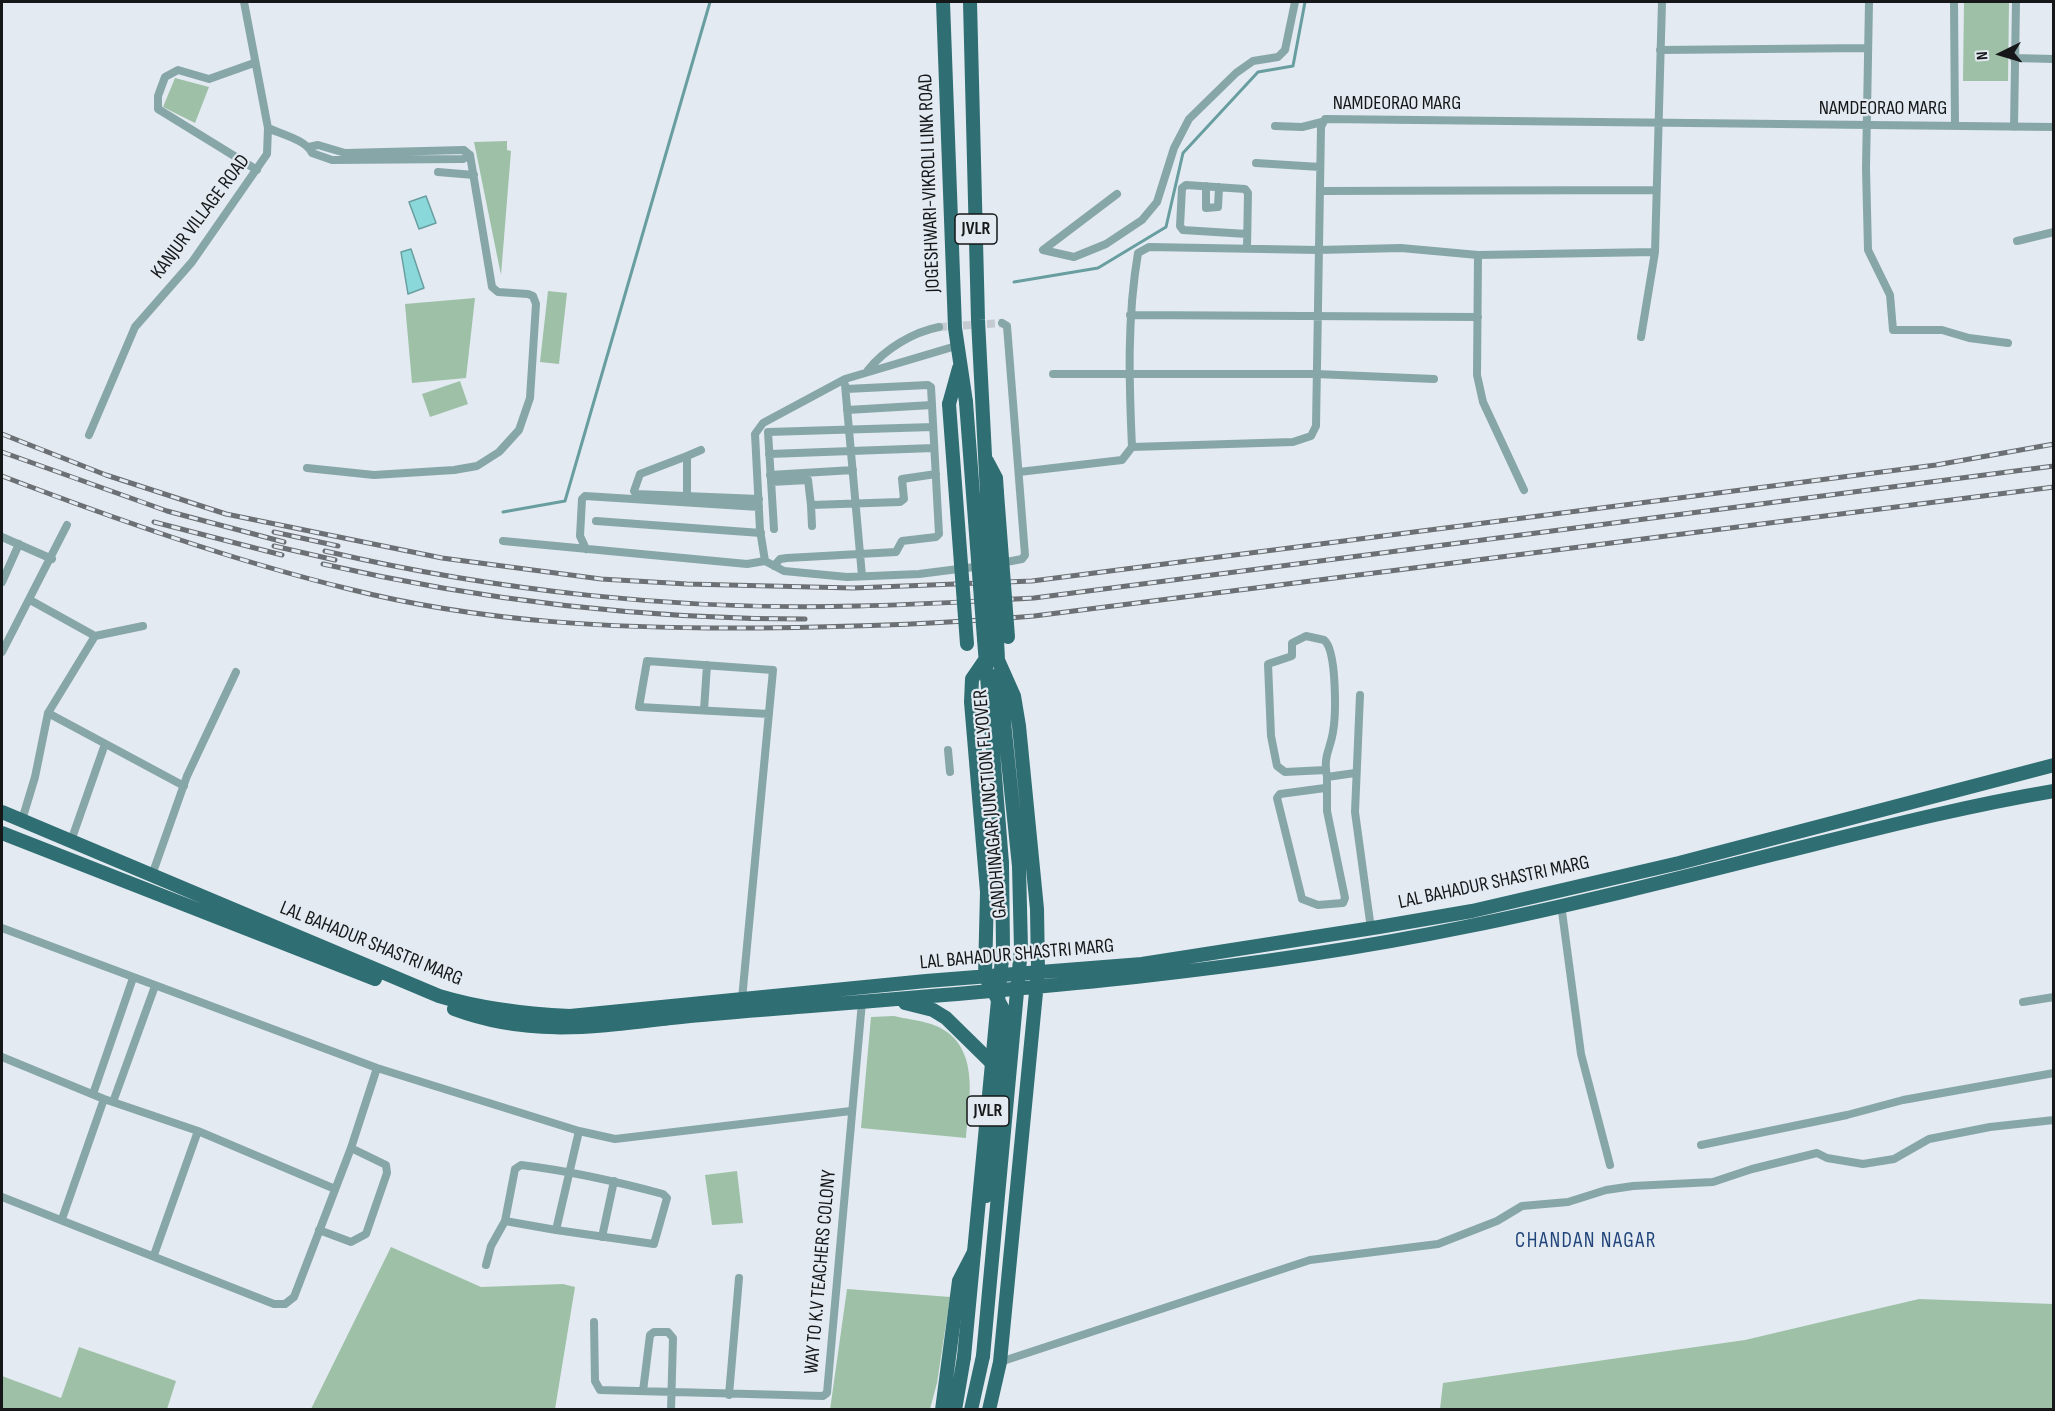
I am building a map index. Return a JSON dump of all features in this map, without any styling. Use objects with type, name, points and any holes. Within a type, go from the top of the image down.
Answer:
[{"type":"main road","name":"JOGESHWARI-VIKROLI LINK ROAD","points":[[943,2],[956,346],[961,363]]},
{"type":"main road","name":"JVLR","points":[[970,2],[984,457],[992,493],[996,638],[992,660]]},
{"type":"main road","name":"JVLR","points":[[961,363],[996,638]]},
{"type":"main road","points":[[961,363],[949,404],[967,644],[992,660],[1014,696],[1037,909],[1037,987],[1000,1362],[989,1410]]},
{"type":"main road","points":[[942,1410],[959,1281],[981,1241],[1000,1072],[1004,1011],[985,976],[987,892],[971,702],[972,679],[992,660],[996,638]]},
{"type":"main road","name":"GANDHINAGAR JUNCTION FLYOVER","points":[[955,1410],[964,1358],[1004,948],[992,660]]},
{"type":"main road","name":"GANDHINAGAR JUNCTION FLYOVER","points":[[970,1410],[983,1356],[1021,949],[1019,866],[992,660]]},
{"type":"main road","name":"LAL BAHADUR SHASTRI MARG","points":[[2,833],[462,1012],[514,1026],[578,1029],[703,1015],[1037,987],[1082,976],[1332,951],[1462,928],[1745,845],[2054,765]]},
{"type":"main road","points":[[2027,772],[2031,795]]},
{"type":"main road","name":"LAL BAHADUR SHASTRI MARG","points":[[1143,970],[1371,928],[1560,898],[1749,861],[1969,805],[2054,791]]},
{"type":"main road","name":"LAL BAHADUR SHASTRI MARG","points":[[2,812],[394,978],[464,1004],[526,1014],[570,1016],[1038,972],[1082,976]]},
{"type":"main road","points":[[1745,845],[1749,861]]},
{"type":"main road","points":[[892,1000],[933,1010],[946,1018],[1000,1072]]},
{"type":"street","name":"KANJUR VILLAGE ROAD","points":[[89,435],[135,327],[192,262],[267,154],[267,128],[244,2]]},
{"type":"street","points":[[1116,194],[1043,250],[1074,257],[1106,244],[1142,220],[1157,202],[1174,148],[1189,119],[1236,73],[1253,61],[1278,57],[1285,50],[1294,2]]},
{"type":"street","points":[[1641,337],[1655,252],[1662,2]]},
{"type":"street","points":[[1869,2],[1866,168],[1868,250],[1890,295],[1893,330],[1942,330],[1969,338],[2007,343]]},
{"type":"street","points":[[1954,2],[1955,126]]},
{"type":"street","points":[[2014,127],[2016,2]]},
{"type":"street","points":[[1660,50],[1869,48]]},
{"type":"street","points":[[2014,58],[2054,59]]},
{"type":"street","points":[[254,63],[209,79],[178,70],[165,77],[158,96],[158,109],[257,170]]},
{"type":"street","name":"NAMDEORAO MARG","points":[[1019,472],[1122,460],[1132,447],[1303,440],[1311,435],[1316,426],[1322,122],[1330,118],[1657,124],[2054,127]]},
{"type":"street","points":[[1275,126],[1302,127],[1322,122]]},
{"type":"street","points":[[267,128],[309,147],[312,153],[332,160],[464,150],[470,155],[492,287],[498,292],[528,294],[535,300],[530,398],[519,430],[499,452],[470,468],[374,475],[307,468]]},
{"type":"street","points":[[1256,164],[1320,167]]},
{"type":"street","points":[[438,172],[474,175]]},
{"type":"street","points":[[1247,234],[1183,230],[1180,226],[1182,188],[1186,185],[1245,189],[1248,193],[1247,248]]},
{"type":"street","points":[[1206,186],[1206,208],[1218,207],[1219,187]]},
{"type":"street","points":[[1320,190],[1656,190]]},
{"type":"street","points":[[2018,241],[2054,232]]},
{"type":"street","points":[[1132,447],[1129,374],[1130,315],[1138,254],[1149,247],[1318,250],[1401,248],[1478,255],[1655,252]]},
{"type":"street","points":[[1478,255],[1477,375],[1483,402],[1524,490]]},
{"type":"street","points":[[1130,315],[1478,317]]},
{"type":"street","points":[[503,541],[747,564],[765,561],[784,571],[862,576],[919,574],[1022,560],[1026,555],[1007,326],[1002,323]]},
{"type":"street","points":[[868,370],[886,352],[924,330],[939,327]]},
{"type":"street","points":[[765,561],[755,434],[763,423],[845,379],[868,370],[956,346]]},
{"type":"street","points":[[1053,374],[1316,375],[1434,379]]},
{"type":"street","points":[[845,379],[862,576]]},
{"type":"street","points":[[774,566],[780,559],[787,558],[896,552],[902,541],[936,537],[939,534],[932,405],[928,385],[846,389]]},
{"type":"street","points":[[847,410],[932,405]]},
{"type":"street","points":[[774,529],[768,432],[933,427]]},
{"type":"street","points":[[769,454],[934,448]]},
{"type":"street","points":[[701,450],[640,474],[634,491],[636,494],[759,503]]},
{"type":"street","points":[[687,456],[687,496]]},
{"type":"street","points":[[770,478],[853,470]]},
{"type":"street","points":[[811,505],[900,501],[904,499],[902,479],[936,474]]},
{"type":"street","points":[[807,476],[812,526]]},
{"type":"street","points":[[586,549],[580,536],[582,499],[585,496],[759,503]]},
{"type":"street","points":[[596,521],[761,533]]},
{"type":"street","points":[[2,652],[68,525]]},
{"type":"street","points":[[2,537],[52,559]]},
{"type":"street","points":[[2,582],[19,544]]},
{"type":"street","points":[[30,600],[95,636],[143,626]]},
{"type":"street","points":[[22,820],[35,777],[48,713],[95,636]]},
{"type":"street","points":[[1325,788],[1280,794],[1277,798],[1302,899],[1318,905],[1343,903],[1345,898],[1327,811],[1325,788],[1326,774],[1326,750],[1333,734],[1335,719],[1330,651],[1324,640],[1306,636],[1292,643],[1292,656],[1268,664],[1272,751],[1276,765],[1285,772],[1326,774],[1355,773]]},
{"type":"street","points":[[742,999],[769,714],[773,670],[646,661],[639,707],[769,714]]},
{"type":"street","points":[[704,710],[707,665]]},
{"type":"street","points":[[152,875],[184,786],[236,672]]},
{"type":"street","points":[[1359,695],[1355,812],[1371,928]]},
{"type":"street","points":[[48,713],[184,786]]},
{"type":"street","points":[[70,841],[105,744]]},
{"type":"street","points":[[948,750],[950,772]]},
{"type":"street","points":[[1560,898],[1581,1054],[1610,1165]]},
{"type":"street","points":[[2,928],[377,1068],[579,1131],[615,1139],[852,1111]]},
{"type":"street","points":[[93,1094],[133,978]]},
{"type":"street","points":[[62,1219],[155,986]]},
{"type":"street","points":[[2023,1002],[2054,997]]},
{"type":"street","name":"WAY TO K.V TEACHERS COLONY","points":[[594,1322],[595,1381],[600,1390],[729,1395],[823,1396],[827,1393],[862,1002]]},
{"type":"street","points":[[2,1058],[108,1100],[198,1131],[335,1189]]},
{"type":"street","points":[[2,1197],[274,1304],[285,1304],[294,1297],[351,1148],[377,1068]]},
{"type":"street","points":[[1701,1145],[1846,1115],[1903,1100],[2054,1073]]},
{"type":"street","points":[[1000,1362],[1310,1260],[1438,1244],[1497,1221],[1522,1206],[1568,1202],[1606,1190],[1633,1186],[1713,1182],[1752,1169],[1816,1153],[1827,1158],[1863,1164],[1894,1159],[1929,1139],[1990,1127],[2054,1120]]},
{"type":"street","points":[[154,1255],[198,1131]]},
{"type":"street","points":[[556,1230],[579,1131]]},
{"type":"street","points":[[319,1230],[351,1242],[366,1234],[387,1173],[386,1165],[351,1148]]},
{"type":"street","points":[[486,1265],[491,1246],[506,1221],[515,1169],[521,1166],[569,1171],[663,1194],[667,1198],[654,1244],[506,1221]]},
{"type":"street","points":[[602,1237],[614,1181]]},
{"type":"street","points":[[729,1395],[739,1278]]},
{"type":"street","points":[[643,1391],[647,1343],[650,1335],[662,1331],[668,1332],[673,1338],[671,1410]]},
{"type":"green space","points":[[1964,2],[2009,2],[2008,81],[1963,81]]},
{"type":"green space","points":[[175,78],[209,87],[195,123],[163,107]]},
{"type":"green space","points":[[507,141],[507,150],[511,151],[501,275],[474,142]]},
{"type":"green space","points":[[548,291],[567,293],[559,364],[540,362]]},
{"type":"green space","points":[[475,298],[466,378],[412,383],[405,304]]},
{"type":"green space","points":[[460,381],[468,404],[430,417],[422,394]]},
{"type":"green space","points":[[894,1016],[931,1024],[947,1032],[958,1043],[965,1056],[969,1072],[966,1138],[861,1128],[871,1017]]},
{"type":"green space","points":[[737,1171],[743,1223],[712,1225],[705,1175]]},
{"type":"green space","points":[[391,1247],[481,1287],[563,1284],[575,1287],[555,1409],[311,1409]]},
{"type":"green space","points":[[847,1289],[950,1297],[937,1383],[930,1409],[830,1410]]},
{"type":"green space","points":[[1919,1299],[2053,1304],[2053,1409],[1440,1409],[1443,1383],[1745,1340]]},
{"type":"green space","points":[[79,1347],[176,1381],[167,1409],[2,1409],[2,1376],[61,1398]]},
{"type":"water","points":[[426,196],[436,223],[419,229],[409,202]]},
{"type":"water","points":[[411,249],[424,288],[408,294],[401,252]]},
{"type":"waterway","points":[[503,512],[565,501],[710,2]]},
{"type":"waterway","points":[[1014,282],[1098,268],[1166,227],[1183,153],[1258,72],[1293,66],[1305,2]]},
{"type":"tunnel","points":[[939,327],[1002,323]]},
{"type":"railway","points":[[2,434],[106,475],[226,514],[442,558],[601,579],[687,584],[853,588],[1032,581],[1936,465],[2054,444]]},
{"type":"railway","points":[[2,452],[167,511],[284,542]]},
{"type":"railway","points":[[325,551],[455,577],[522,587],[657,601],[791,607],[946,603],[1034,598],[2054,466]]},
{"type":"railway","points":[[2,476],[217,552],[305,578],[399,600],[450,610],[552,622],[707,628],[896,625],[1034,616],[2054,487]]},
{"type":"railway","points":[[154,522],[282,555]]},
{"type":"railway","points":[[274,532],[338,546]]},
{"type":"railway","points":[[274,546],[335,560]]},
{"type":"railway","points":[[323,564],[442,588],[562,605],[683,615],[805,619]]},
{"type":"district","name":"CHANDAN NAGAR","points":[[1586,1242]]}]
